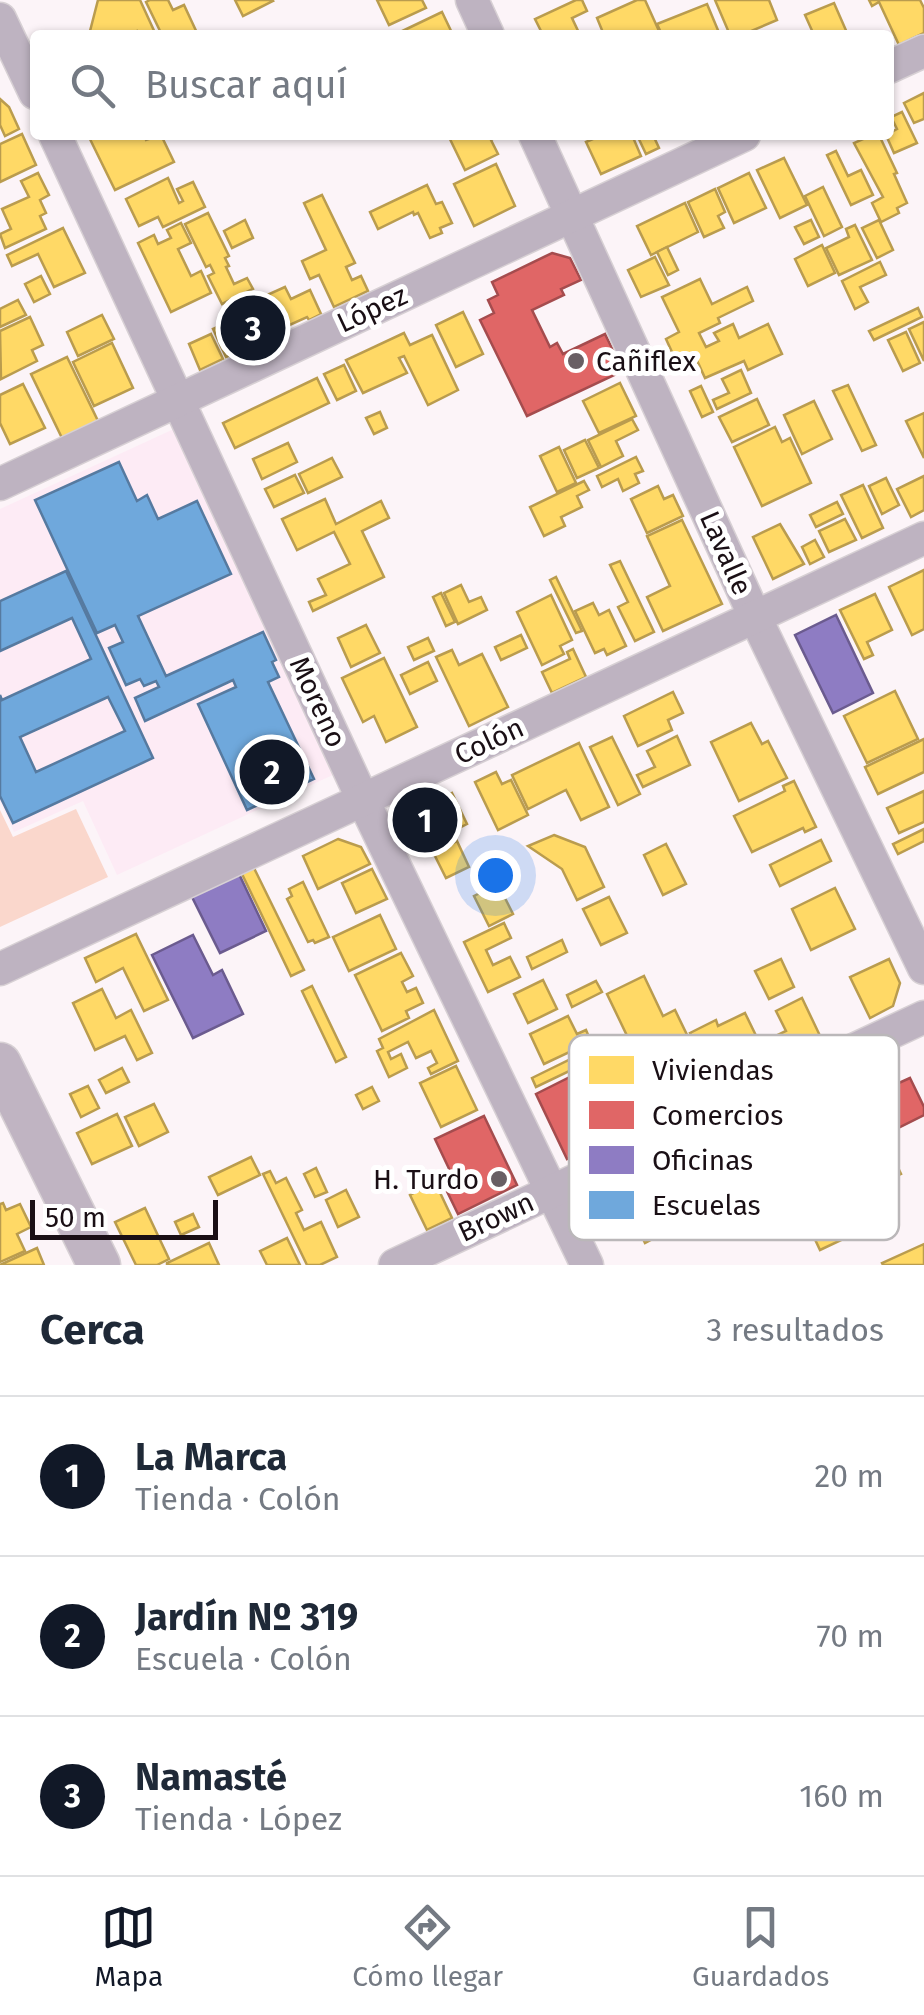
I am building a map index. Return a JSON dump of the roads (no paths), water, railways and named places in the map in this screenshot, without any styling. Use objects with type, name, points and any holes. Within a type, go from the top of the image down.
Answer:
[{"type":"main road","points":[[0,1064],[98,1265]]},
{"type":"street","points":[[0,10],[22,0]]},
{"type":"street","points":[[472,0],[486,30]]},
{"type":"street","points":[[0,19],[30,82]]},
{"type":"street","points":[[894,65],[924,50]]},
{"type":"street","name":"Moreno","points":[[57,140],[363,800],[569,1227]]},
{"type":"street","name":"Lavalle","points":[[537,140],[755,617],[924,968]]},
{"type":"street","name":"López","points":[[0,484],[733,140]]},
{"type":"street","name":"Colón","points":[[0,969],[924,538]]},
{"type":"street","name":"Brown","points":[[887,1035],[924,1018]]},
{"type":"street","name":"Brown","points":[[394,1265],[569,1183]]},
{"type":"street","name":"Moreno","points":[[575,1240],[587,1265]]},
{"type":"place","name":"Namasté","points":[[253,328]]},
{"type":"place","name":"Cañiflex","points":[[576,361]]},
{"type":"place","name":"Jardín Nº 319","points":[[272,772]]},
{"type":"place","name":"La Marca","points":[[425,820]]},
{"type":"place","name":"H. Turdo","points":[[499,1179]]}]
